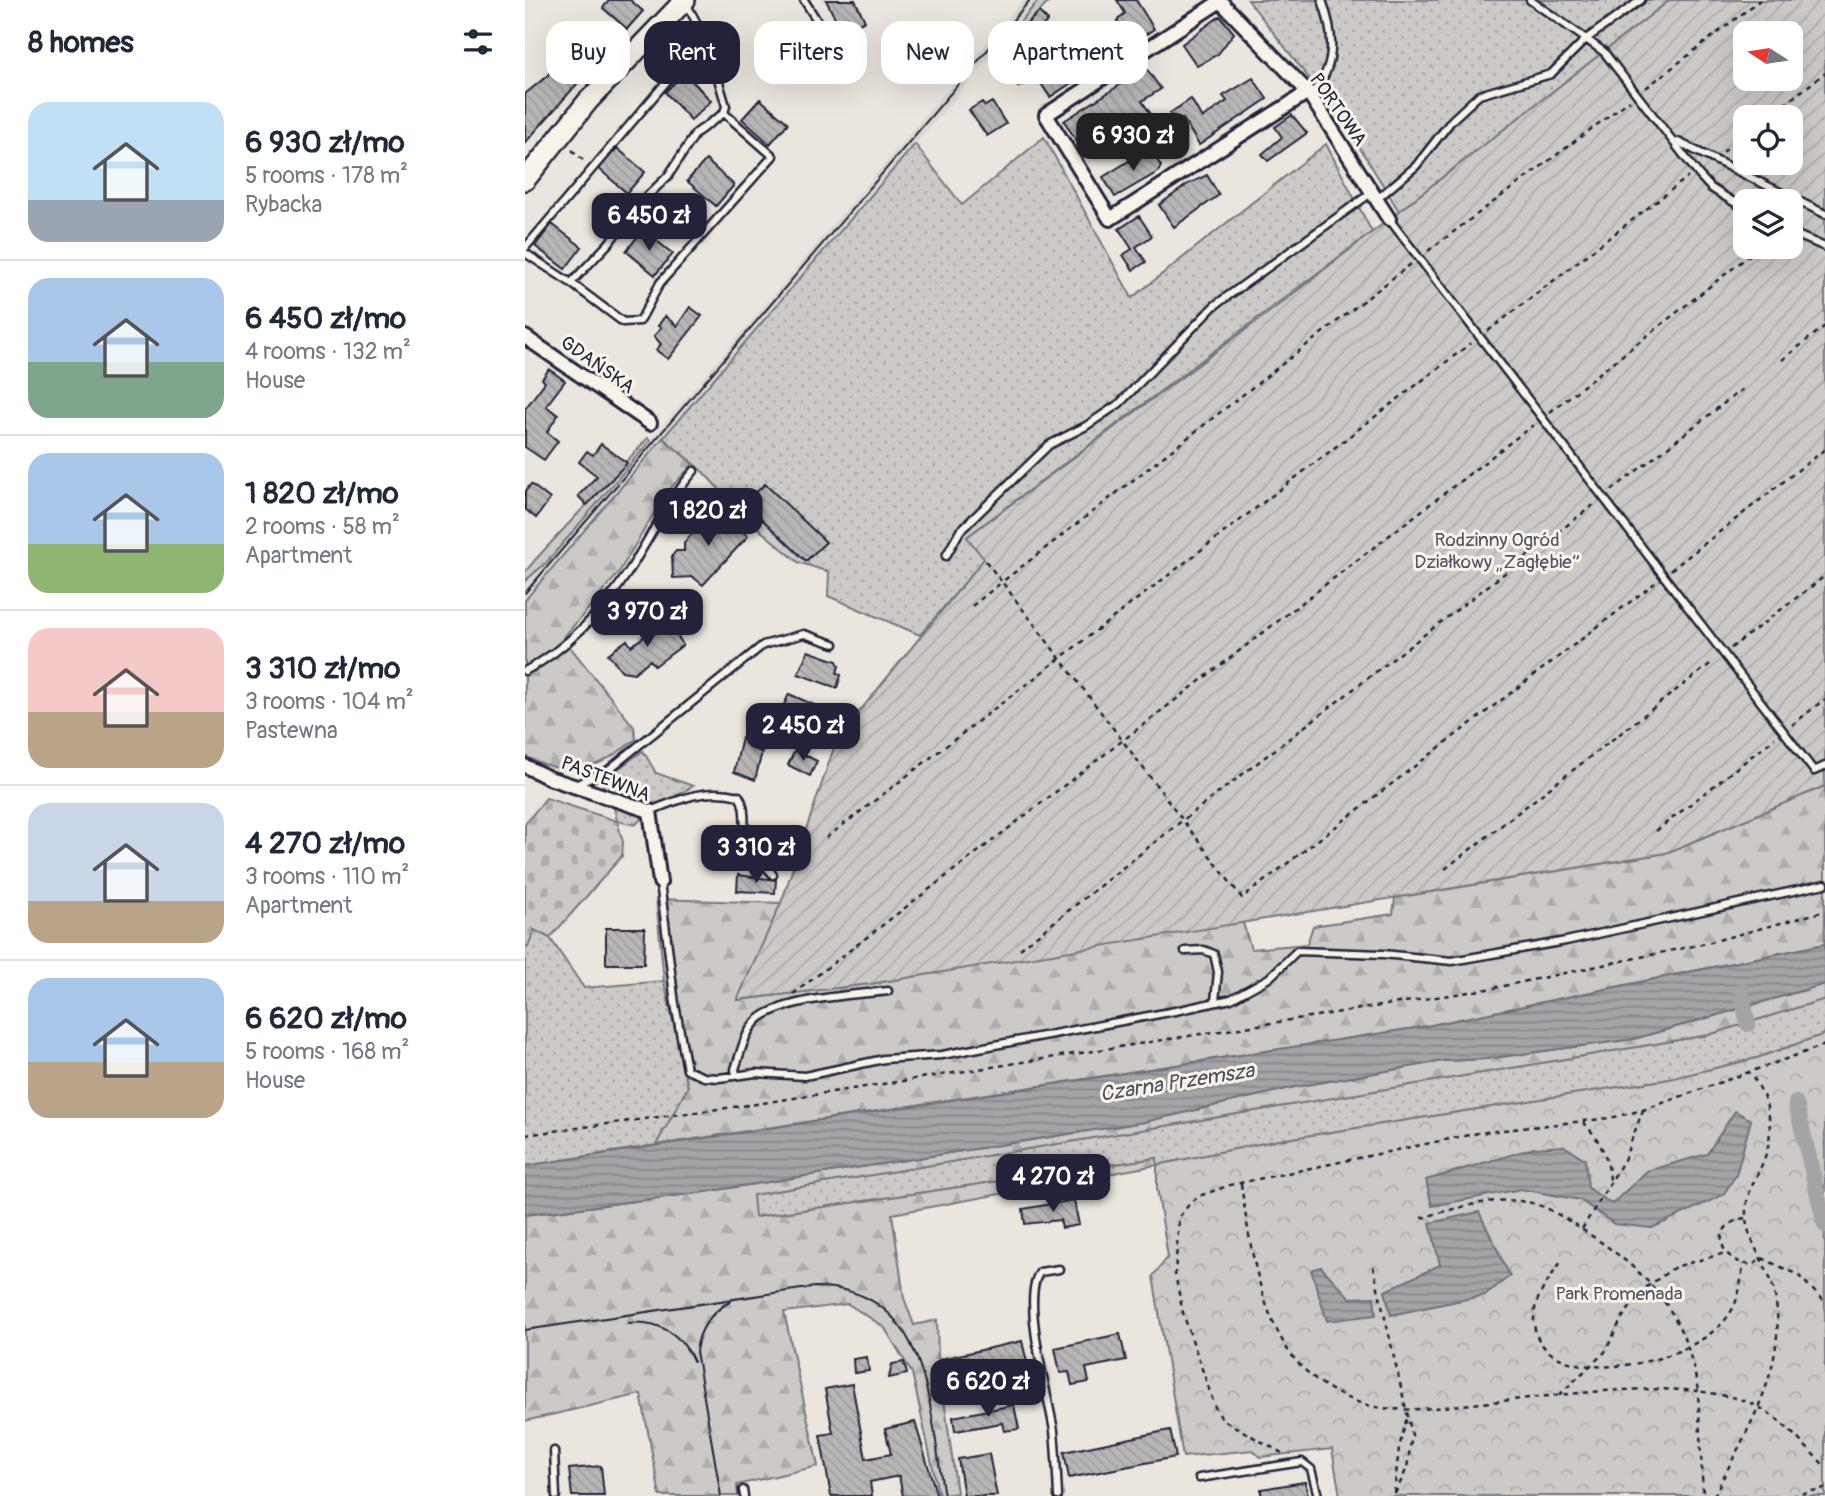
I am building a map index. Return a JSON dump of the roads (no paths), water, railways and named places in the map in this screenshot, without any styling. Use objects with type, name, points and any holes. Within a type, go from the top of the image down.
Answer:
[{"type":"main road","points":[[525,180],[588,101],[684,0]]},
{"type":"street","name":"PORTOWA","points":[[1219,1],[1309,94],[1389,219]]},
{"type":"street","points":[[1219,1],[1045,115],[1110,219],[1309,94]]},
{"type":"street","name":"GDAŃSKA","points":[[525,337],[650,423]]},
{"type":"street","name":"PASTEWNA","points":[[525,766],[574,786],[650,811],[660,882]]},
{"type":"lane","points":[[684,0],[696,21]]},
{"type":"lane","points":[[804,0],[817,21]]},
{"type":"lane","points":[[1309,94],[1327,74],[1332,47],[1329,21],[1322,0]]},
{"type":"lane","points":[[1530,0],[1604,52],[1674,139],[1696,171],[1711,188],[1733,202]]},
{"type":"lane","points":[[946,556],[960,531],[1049,445],[1120,403],[1214,306],[1416,166],[1452,120],[1479,94],[1551,74],[1586,39],[1641,0]]},
{"type":"lane","points":[[664,84],[525,250],[623,322],[640,321],[660,283],[773,156],[724,113]]},
{"type":"lane","points":[[571,284],[634,209],[668,176],[696,133],[724,113],[726,106],[719,84]]},
{"type":"lane","points":[[1674,139],[1712,161],[1825,214]]},
{"type":"lane","points":[[1389,219],[1814,771],[1825,766]]},
{"type":"lane","points":[[1803,238],[1825,247]]},
{"type":"lane","points":[[525,671],[558,652],[589,621],[628,572],[671,498],[694,471]]},
{"type":"lane","points":[[574,786],[607,771],[763,645],[804,634],[834,644]]},
{"type":"lane","points":[[650,811],[688,795],[721,791],[739,796],[743,802],[743,826],[750,850],[773,874]]},
{"type":"lane","points":[[660,882],[675,1004],[687,1070],[704,1077],[736,1074],[805,1076],[884,1059],[942,1055],[1231,999],[1269,978],[1297,951],[1383,954],[1452,961],[1580,938],[1825,884]]},
{"type":"lane","points":[[1185,951],[1204,950],[1214,954],[1218,972],[1215,1001]]},
{"type":"lane","points":[[736,1074],[735,1069],[754,1022],[794,1004],[888,991]]},
{"type":"lane","points":[[1058,1496],[1054,1431],[1033,1303],[1034,1279],[1040,1272],[1059,1269]]},
{"type":"lane","points":[[554,1451],[556,1496]]},
{"type":"lane","points":[[1199,1478],[1302,1462],[1311,1469],[1318,1496]]},
{"type":"water","name":"Czarna Przemsza","points":[[1825,944],[1825,984],[1634,1039],[1485,1059],[1443,1061],[1295,1087],[1144,1122],[705,1192],[525,1215],[525,1166],[1422,1027]]},
{"type":"water","points":[[1735,1111],[1751,1120],[1736,1175],[1723,1195],[1652,1228],[1614,1224],[1580,1200],[1521,1189],[1432,1206],[1426,1180],[1534,1148],[1564,1146],[1585,1159],[1588,1188],[1612,1204],[1647,1171],[1707,1154]]},
{"type":"water","points":[[1479,1212],[1510,1276],[1485,1295],[1391,1315],[1385,1291],[1440,1265],[1430,1223]]},
{"type":"water","points":[[1321,1267],[1350,1298],[1374,1297],[1376,1315],[1327,1321],[1311,1270]]},
{"type":"waterway","points":[[1741,991],[1748,1024]]},
{"type":"waterway","points":[[1796,1103],[1825,1225]]},
{"type":"tram line","points":[[525,593],[1030,0]]},
{"type":"tram line","points":[[525,1330],[815,1287],[854,1292],[882,1308],[903,1331],[918,1360],[934,1427],[944,1496]]},
{"type":"tram line","points":[[721,1496],[696,1351],[707,1322],[731,1301]]},
{"type":"tram line","points":[[628,1323],[650,1324],[668,1331],[683,1344],[694,1362]]},
{"type":"park label","name":"Rodzinny Ogród Działkowy „Zagłębie”","points":[[1497,550]]},
{"type":"park label","name":"Park Promenada","points":[[1619,1293]]}]
